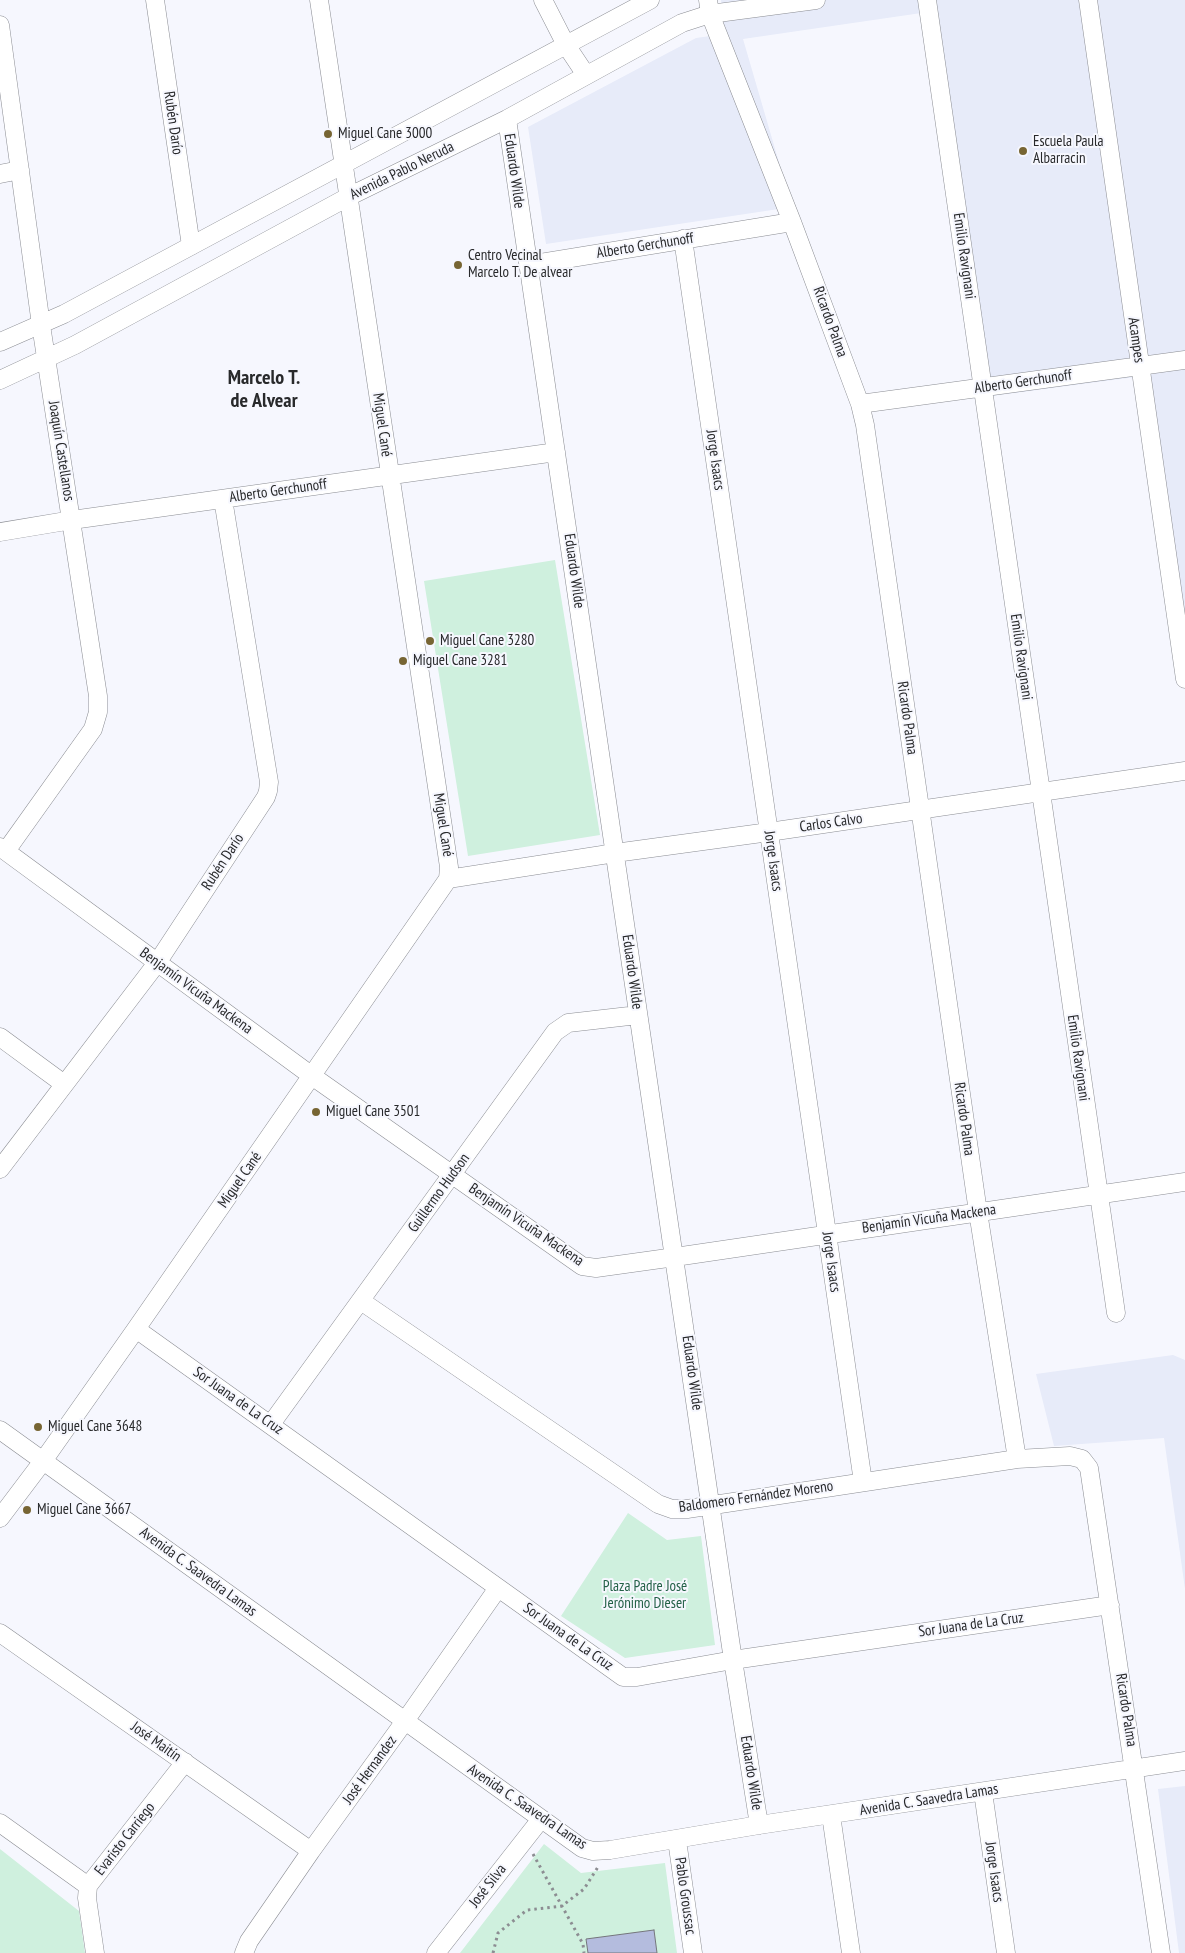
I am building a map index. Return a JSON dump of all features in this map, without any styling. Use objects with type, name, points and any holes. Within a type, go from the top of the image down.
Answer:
[{"type":"street","name":"Rubén Darío","points":[[155,0],[191,246]]},
{"type":"street","name":"Miguel Cané","points":[[0,1518],[43,1461],[136,1329],[448,879],[449,867],[319,0]]},
{"type":"street","points":[[543,0],[566,45],[586,76]]},
{"type":"street","name":"Avenida Pablo Neruda","points":[[0,342],[41,325],[650,0]]},
{"type":"street","name":"Avenida Pablo Neruda","points":[[0,380],[46,360],[348,197],[507,119],[709,7],[816,0]]},
{"type":"street","name":"Emilio Ravignani","points":[[927,0],[1116,1313]]},
{"type":"street","name":"Acampes","points":[[1088,0],[1185,679]]},
{"type":"street","name":"Ricardo Palma","points":[[709,7],[860,404],[978,1212],[1017,1459]]},
{"type":"street","name":"Joaquín Castellanos","points":[[0,25],[46,360],[98,696],[98,712],[93,729],[3,849]]},
{"type":"street","name":"Eduardo Wilde","points":[[507,119],[710,1505],[759,1825]]},
{"type":"street","points":[[0,174],[20,170]]},
{"type":"street","name":"Alberto Gerchunoff","points":[[528,264],[792,222]]},
{"type":"street","name":"Jorge Isaacs","points":[[683,239],[863,1482]]},
{"type":"street","name":"Alberto Gerchunoff","points":[[860,404],[1185,360]]},
{"type":"street","name":"Alberto Gerchunoff","points":[[0,532],[389,474],[556,452]]},
{"type":"street","name":"Rubén Darío","points":[[0,1169],[157,963],[266,797],[269,782],[224,499]]},
{"type":"street","name":"Carlos Calvo","points":[[448,879],[615,853],[1185,771]]},
{"type":"street","name":"Benjamín Vicuña Mackena","points":[[3,849],[312,1076],[582,1266],[596,1268],[675,1257],[1185,1182]]},
{"type":"street","name":"Guillermo Hudson","points":[[271,1424],[561,1026],[568,1022],[638,1015]]},
{"type":"street","points":[[0,1037],[64,1084]]},
{"type":"street","name":"Baldomero Fernández Moreno","points":[[361,1301],[658,1504],[672,1509],[687,1509],[1017,1459],[1070,1456],[1082,1459],[1089,1468]]},
{"type":"street","name":"Sor Juana de La Cruz","points":[[136,1329],[623,1677],[1110,1605]]},
{"type":"street","name":"Avenida C. Saavedra Lamas","points":[[0,1430],[582,1848],[593,1851],[610,1850],[759,1825],[1185,1761]]},
{"type":"street","name":"Ricardo Palma","points":[[1089,1468],[1161,1953]]},
{"type":"street","name":"José Hernandez","points":[[244,1953],[311,1851],[498,1588]]},
{"type":"street","name":"José Maitín","points":[[0,1633],[311,1851]]},
{"type":"street","name":"Evaristo Carriego","points":[[95,1953],[87,1898],[88,1886],[185,1762]]},
{"type":"street","name":"Jorge Isaacs","points":[[983,1792],[1006,1953]]},
{"type":"street","points":[[831,1815],[851,1953]]},
{"type":"street","name":"José Silva","points":[[436,1953],[540,1819]]},
{"type":"street","points":[[0,1823],[88,1886]]},
{"type":"street","name":"Pablo Groussac","points":[[677,1840],[693,1953]]},
{"type":"path","points":[[525,1840],[583,1944],[584,1953]]},
{"type":"path","points":[[493,1953],[498,1933],[527,1910],[562,1906],[584,1890],[610,1850]]},
{"type":"shaded area","points":[[721,0],[1185,0],[1185,645],[1143,376],[992,396],[935,11],[743,39],[792,207],[546,244],[528,127],[696,38],[725,34]]},
{"type":"shaded area","points":[[1173,1355],[1185,1360],[1185,1589],[1164,1438],[1054,1446],[1036,1374]]},
{"type":"shaded area","points":[[1185,1786],[1185,1953],[1179,1953],[1158,1789]]},
{"type":"green space","points":[[555,560],[600,835],[468,856],[424,581]]},
{"type":"green space","name":"Plaza Padre José Jerónimo Dieser","points":[[628,1513],[667,1540],[701,1536],[715,1645],[625,1658],[561,1616]]},
{"type":"green space","points":[[544,1844],[581,1873],[665,1863],[677,1953],[460,1953]]},
{"type":"green space","points":[[0,1849],[79,1911],[85,1953],[0,1953]]},
{"type":"building","points":[[654,1930],[657,1953],[588,1953],[586,1939]]},
{"type":"place","name":"Miguel Cane 3000","points":[[328,134]]},
{"type":"place","name":"Escuela Paula Albarracin","points":[[1023,151]]},
{"type":"place","name":"Centro Vecinal Marcelo T. De alvear","points":[[458,265]]},
{"type":"place","name":"Miguel Cane 3280","points":[[430,641]]},
{"type":"place","name":"Miguel Cane 3281","points":[[403,661]]},
{"type":"place","name":"Miguel Cane 3501","points":[[316,1112]]},
{"type":"place","name":"Miguel Cane 3648","points":[[38,1427]]},
{"type":"place","name":"Miguel Cane 3667","points":[[27,1510]]},
{"type":"district","name":"Marcelo T. de Alvear","points":[[264,390]]}]
